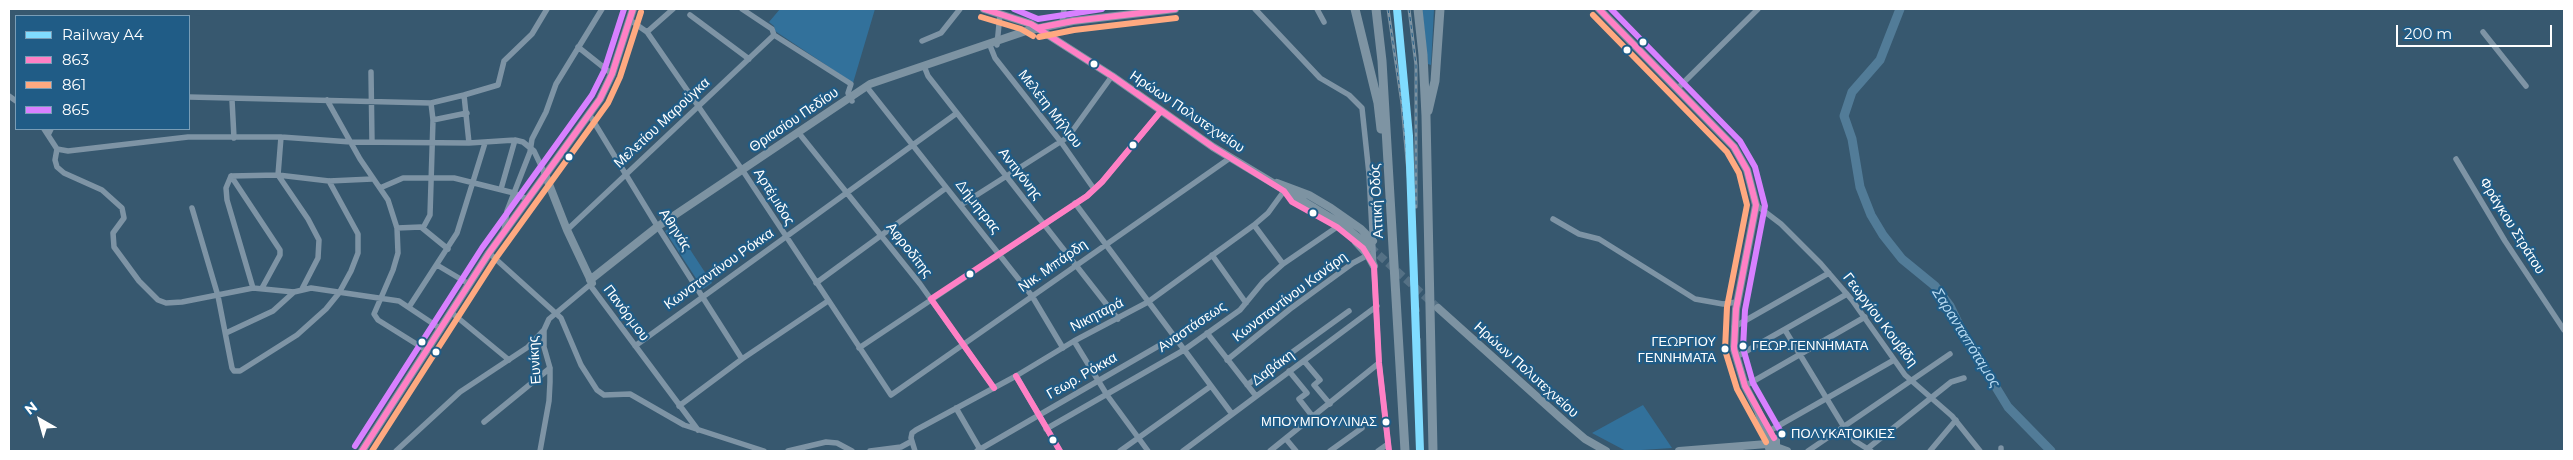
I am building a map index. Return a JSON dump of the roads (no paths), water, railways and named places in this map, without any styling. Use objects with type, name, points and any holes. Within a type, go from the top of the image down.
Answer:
[{"type":"highway","points":[[1354,9],[1378,103],[1382,143],[1389,168]]},
{"type":"highway","name":"Αττική Οδός","points":[[1376,9],[1382,61],[1405,451]]},
{"type":"highway","points":[[1418,9],[1423,55],[1426,116],[1432,451]]},
{"type":"highway","points":[[1426,116],[1431,104],[1440,9]]},
{"type":"main road","points":[[362,451],[489,253],[600,99],[612,74],[633,9]]},
{"type":"main road","name":"Ηρώων Πολυτεχνείου","points":[[984,9],[1024,21],[1037,28],[1112,76],[1230,158],[1341,224],[1370,248]]},
{"type":"main road","name":"Θριασίου Πεδίου","points":[[590,283],[659,229],[867,88],[993,44],[1028,35],[1037,28],[1062,23],[1175,9]]},
{"type":"main road","points":[[1599,9],[1734,147],[1750,176],[1756,205],[1737,302],[1734,327],[1736,357],[1745,386],[1772,444],[1787,451]]},
{"type":"main road","name":"Πανόρμου","points":[[545,174],[590,283]]},
{"type":"main road","points":[[1266,180],[1309,195],[1361,229],[1370,248],[1374,266]]},
{"type":"main road","points":[[1284,191],[1292,202],[1370,248]]},
{"type":"main road","points":[[1361,229],[1369,229],[1372,226]]},
{"type":"main road","name":"Ηρώων Πολυτεχνείου","points":[[1438,308],[1564,421],[1602,450]]},
{"type":"main road","points":[[1758,412],[1771,430],[1772,444]]},
{"type":"main road","points":[[1679,451],[1772,444],[1792,451]]},
{"type":"street","points":[[190,97],[232,100],[431,103],[464,95],[498,85],[504,61],[532,34],[547,9]]},
{"type":"street","points":[[504,231],[507,211],[530,147],[556,84],[602,9]]},
{"type":"street","points":[[647,32],[673,9]]},
{"type":"street","points":[[742,9],[772,29],[774,35],[851,84],[850,99]]},
{"type":"street","points":[[922,41],[941,33],[960,9]]},
{"type":"street","points":[[1062,23],[1064,9]]},
{"type":"street","points":[[1255,9],[1320,78],[1355,100],[1362,108],[1372,226],[1370,248],[1374,266],[1379,364],[1389,451]]},
{"type":"street","points":[[1317,9],[1324,22]]},
{"type":"street","points":[[1677,89],[1758,9]]},
{"type":"street","points":[[993,44],[1000,14]]},
{"type":"street","points":[[690,16],[749,59]]},
{"type":"street","name":"Αρτέμιδος","points":[[630,20],[647,32],[697,107],[744,172],[785,238],[891,395]]},
{"type":"street","points":[[2483,32],[2526,86]]},
{"type":"street","name":"Μελετίου Μαρούγκα","points":[[567,230],[774,35]]},
{"type":"street","name":"Μελέτη Μήλιου","points":[[993,44],[994,58],[1061,142],[1094,189]]},
{"type":"street","points":[[578,47],[612,74]]},
{"type":"street","name":"Αντιγόνης","points":[[924,68],[1005,176],[1118,320]]},
{"type":"street","points":[[371,72],[372,142]]},
{"type":"street","points":[[961,205],[1068,137],[1112,76]]},
{"type":"street","name":"Δήμητρας","points":[[867,88],[913,143],[946,188],[1032,296],[1063,348]]},
{"type":"street","points":[[464,95],[469,143]]},
{"type":"street","points":[[232,100],[234,138]]},
{"type":"street","points":[[327,100],[372,179],[388,200],[397,228],[398,253],[394,270],[374,311],[375,316],[426,350]]},
{"type":"street","points":[[423,228],[430,215],[433,120],[431,103]]},
{"type":"street","points":[[859,348],[1094,189],[1161,111]]},
{"type":"street","name":"Κωνσταντίνου Ρόκκα","points":[[635,346],[702,295],[785,238],[957,112]]},
{"type":"street","points":[[433,120],[467,113]]},
{"type":"street","name":"Αθηνάς","points":[[589,114],[625,175],[742,358]]},
{"type":"street","points":[[45,130],[57,149],[55,160],[57,167],[64,173],[102,190],[122,208],[124,218],[112,233],[114,247],[151,294],[166,303],[218,296],[253,288],[294,292]]},
{"type":"street","points":[[48,135],[50,130]]},
{"type":"street","name":"Αφροδίτης","points":[[799,134],[848,192],[932,299],[994,388]]},
{"type":"street","points":[[57,149],[68,151],[188,137],[281,137],[351,142],[485,143],[515,140],[523,142],[534,150],[545,174]]},
{"type":"street","points":[[281,137],[278,175],[308,219],[319,240],[318,258],[302,289]]},
{"type":"street","points":[[500,189],[515,140]]},
{"type":"street","points":[[409,307],[448,249],[461,224],[485,143]]},
{"type":"street","name":"Νικ. Μπάρδη","points":[[891,395],[1230,158]]},
{"type":"street","name":"Φράγκου Στράτου","points":[[2456,159],[2505,240],[2564,330]]},
{"type":"street","points":[[231,176],[278,175],[329,181],[372,179]]},
{"type":"street","points":[[231,176],[226,188],[227,200],[253,288]]},
{"type":"street","points":[[231,176],[280,250],[280,256],[262,288]]},
{"type":"street","points":[[380,188],[402,178],[454,178],[514,193],[527,199]]},
{"type":"street","points":[[192,208],[218,296],[232,368],[234,371],[240,371],[297,334],[326,309],[339,293],[351,271],[359,240],[356,227],[329,181]]},
{"type":"street","points":[[816,283],[946,188]]},
{"type":"street","name":"Νικηταρά","points":[[912,442],[912,433],[916,430],[1016,376],[1074,341],[1118,320],[1148,302],[1254,225],[1268,213],[1284,191]]},
{"type":"street","points":[[1075,203],[1232,414]]},
{"type":"street","name":"Γεωργίου Κουβίδη","points":[[1756,205],[1781,224],[1829,273],[1848,294],[1909,380],[1956,420],[1980,451]]},
{"type":"street","points":[[1553,219],[1579,234],[1599,239],[1695,299],[1723,304],[1737,302]]},
{"type":"street","points":[[1254,225],[1283,264]]},
{"type":"street","name":"Αναστάσεως","points":[[1046,429],[1184,350],[1246,302],[1263,282],[1283,264],[1337,227]]},
{"type":"street","points":[[397,228],[423,228],[448,249]]},
{"type":"street","name":"Κωνσταντίνου Κανάρη","points":[[1227,360],[1370,248]]},
{"type":"street","points":[[489,253],[556,312],[568,330],[581,365],[597,390],[604,395],[612,396],[630,394],[668,418],[698,430],[764,451]]},
{"type":"street","points":[[1212,255],[1246,302]]},
{"type":"street","points":[[437,265],[469,284]]},
{"type":"street","points":[[1734,327],[1829,273]]},
{"type":"street","name":"Ευνίκης","points":[[540,451],[549,401],[550,368],[544,347],[544,330],[549,319],[590,283]]},
{"type":"street","name":"Πανόρμου","points":[[590,283],[698,430]]},
{"type":"street","points":[[226,333],[273,311],[294,292],[311,288],[398,301],[441,329]]},
{"type":"street","points":[[1736,357],[1848,294]]},
{"type":"street","points":[[679,406],[742,358],[828,301]]},
{"type":"street","name":"Δαβάκη","points":[[1183,451],[1192,449],[1232,414],[1377,306]]},
{"type":"street","points":[[1247,386],[1349,311]]},
{"type":"street","points":[[452,313],[509,360]]},
{"type":"street","points":[[1745,386],[1865,318]]},
{"type":"street","points":[[396,451],[460,392],[528,347],[544,330]]},
{"type":"street","points":[[1785,330],[1843,426],[1855,441],[1869,450],[1951,382],[1964,378]]},
{"type":"street","points":[[1207,333],[1256,396]]},
{"type":"street","name":"Γεωρ. Ρόκκα","points":[[979,451],[1174,337]]},
{"type":"street","points":[[1074,341],[1107,395],[1148,451]]},
{"type":"street","points":[[1808,451],[1909,380],[1950,354]]},
{"type":"street","points":[[1304,360],[1320,380],[1314,385],[1330,404]]},
{"type":"street","points":[[1771,430],[1894,360]]},
{"type":"street","points":[[1270,451],[1379,364]]},
{"type":"street","points":[[484,422],[550,368]]},
{"type":"street","points":[[1289,371],[1307,393],[1299,399],[1314,417]]},
{"type":"street","points":[[1016,376],[1060,451]]},
{"type":"street","points":[[1120,451],[1210,386]]},
{"type":"street","points":[[956,408],[979,451]]},
{"type":"street","points":[[1930,451],[1956,420]]},
{"type":"street","points":[[1330,451],[1362,428]]},
{"type":"street","points":[[1286,439],[1296,451]]},
{"type":"street","points":[[788,451],[826,442],[837,443],[852,451]]},
{"type":"street","points":[[870,451],[901,447],[912,442],[915,451]]},
{"type":"street","points":[[1378,451],[1388,444]]},
{"type":"waterway","name":"Σαρανταπόταμος","points":[[1900,9],[1880,60],[1852,92],[1844,116],[1852,139],[1860,187],[1871,215],[1883,235],[1902,259],[1935,286],[1950,306],[1964,335],[2008,407],[2051,451]]},
{"type":"tunnel","points":[[1370,247],[1438,308]]},
{"type":"railway","points":[[1388,9],[1402,104],[1412,219]]},
{"type":"railway","points":[[1409,9],[1416,65],[1416,207]]},
{"type":"railway","points":[[1412,256],[1418,311]]},
{"type":"railway","points":[[1418,394],[1419,339]]},
{"type":"rail line","name":"A4","points":[[1397,9],[1409,136],[1420,451]]},
{"type":"place","name":"ΓΕΩΡ.ΓΕΝΝΗΜΑΤΑ","points":[[1743,346]]},
{"type":"place","name":"ΓΕΩΡΓΙΟΥ ΓΕΝΝΗΜΑΤΑ","points":[[1725,349]]},
{"type":"place","name":"ΜΠΟΥΜΠΟΥΛΙΝΑΣ","points":[[1386,422]]},
{"type":"place","name":"ΠΟΛΥΚΑΤΟΙΚΙΕΣ","points":[[1782,434]]}]
